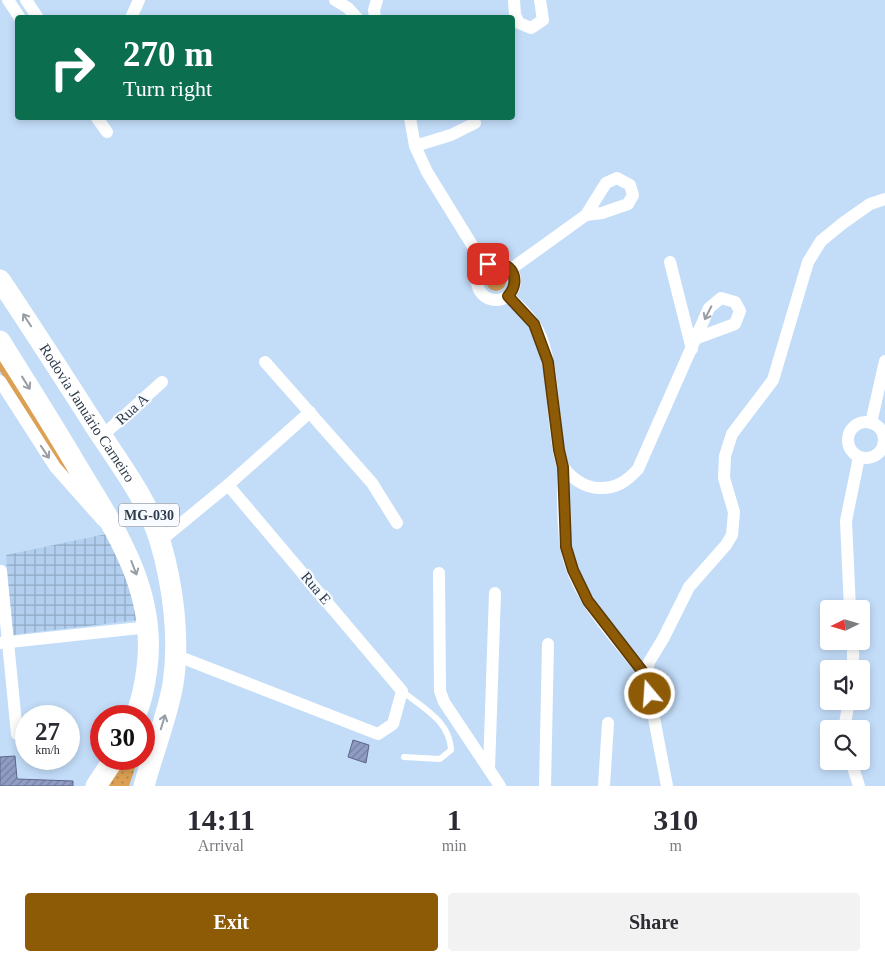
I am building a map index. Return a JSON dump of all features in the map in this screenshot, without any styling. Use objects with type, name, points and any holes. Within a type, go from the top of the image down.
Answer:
[{"type":"highway","name":"Rodovia Januário Carneiro","points":[[0,280],[138,494],[160,541],[172,600],[175,655],[173,683],[168,706],[144,786]]},
{"type":"highway","name":"MG-030","points":[[0,341],[117,531],[140,585],[149,627],[150,652],[146,682],[139,705]]},
{"type":"highway","points":[[96,786],[107,770]]},
{"type":"street","points":[[8,0],[18,15]]},
{"type":"street","points":[[26,0],[36,15]]},
{"type":"street","points":[[132,15],[139,0]]},
{"type":"street","points":[[335,0],[348,8],[354,15]]},
{"type":"street","points":[[375,15],[374,10],[378,0]]},
{"type":"street","points":[[514,0],[514,15]]},
{"type":"street","points":[[515,17],[519,23],[532,28],[543,20],[540,0]]},
{"type":"street","points":[[99,120],[108,132]]},
{"type":"street","points":[[410,120],[416,146],[427,172],[485,266]]},
{"type":"street","points":[[416,146],[451,135],[475,123]]},
{"type":"street","points":[[667,786],[646,676],[649,662],[663,639],[689,587],[726,545],[732,535],[734,512],[724,478],[725,456],[732,434],[773,380],[808,262],[821,241],[870,204],[885,199]]},
{"type":"street","points":[[511,269],[586,215]]},
{"type":"street","points":[[492,262],[501,263],[511,269],[515,281],[508,296],[501,300],[492,300],[482,293],[478,281],[480,273],[485,266],[492,262]]},
{"type":"street","points":[[563,467],[582,484],[606,489],[619,486],[630,479],[638,469],[694,343],[670,262]]},
{"type":"street","points":[[508,296],[534,324],[541,338],[548,362],[559,450],[563,467],[566,547],[573,570],[588,601],[646,676]]},
{"type":"street","points":[[871,423],[885,361]]},
{"type":"street","points":[[265,362],[372,482],[397,523]]},
{"type":"street","points":[[0,381],[67,483],[91,509],[117,531]]},
{"type":"street","name":"Rua A","points":[[102,436],[162,382]]},
{"type":"street","points":[[160,541],[228,485],[310,412]]},
{"type":"street","points":[[861,423],[871,423],[880,429],[884,440],[883,445],[881,450],[871,458],[859,457],[850,449],[850,433],[861,423]]},
{"type":"street","points":[[850,600],[846,521],[859,457]]},
{"type":"street","name":"Rua E","points":[[228,485],[402,691]]},
{"type":"street","points":[[1,570],[4,643],[15,720]]},
{"type":"street","points":[[438,573],[440,691],[444,702],[500,786]]},
{"type":"street","points":[[489,769],[495,593]]},
{"type":"street","points":[[4,643],[149,627]]},
{"type":"street","points":[[545,786],[548,644]]},
{"type":"street","points":[[175,655],[378,734],[392,724],[402,691]]},
{"type":"street","points":[[604,786],[608,723]]},
{"type":"street","points":[[854,770],[859,786]]},
{"type":"lane","points":[[402,691],[442,722],[451,736],[452,750],[440,759],[404,757]]},
{"type":"shaded area","points":[[496,271],[503,274],[506,281],[503,288],[496,291],[489,288],[486,281],[489,274]]},
{"type":"shaded area","points":[[0,343],[71,460],[69,477],[34,426],[0,371]]},
{"type":"shaded area","points":[[111,533],[133,582],[138,620],[11,635],[6,555]]},
{"type":"shaded area","points":[[118,770],[134,770],[129,786],[108,786]]},
{"type":"building","points":[[353,740],[369,745],[366,763],[348,757]]},
{"type":"building","points":[[15,756],[17,779],[73,781],[73,786],[0,786],[0,757]]},
{"type":"route","points":[[488,264],[496,262],[505,264],[514,273],[515,285],[508,296],[534,324],[541,338],[548,362],[559,450],[563,467],[566,547],[579,586],[588,601],[646,676],[650,694]]}]
